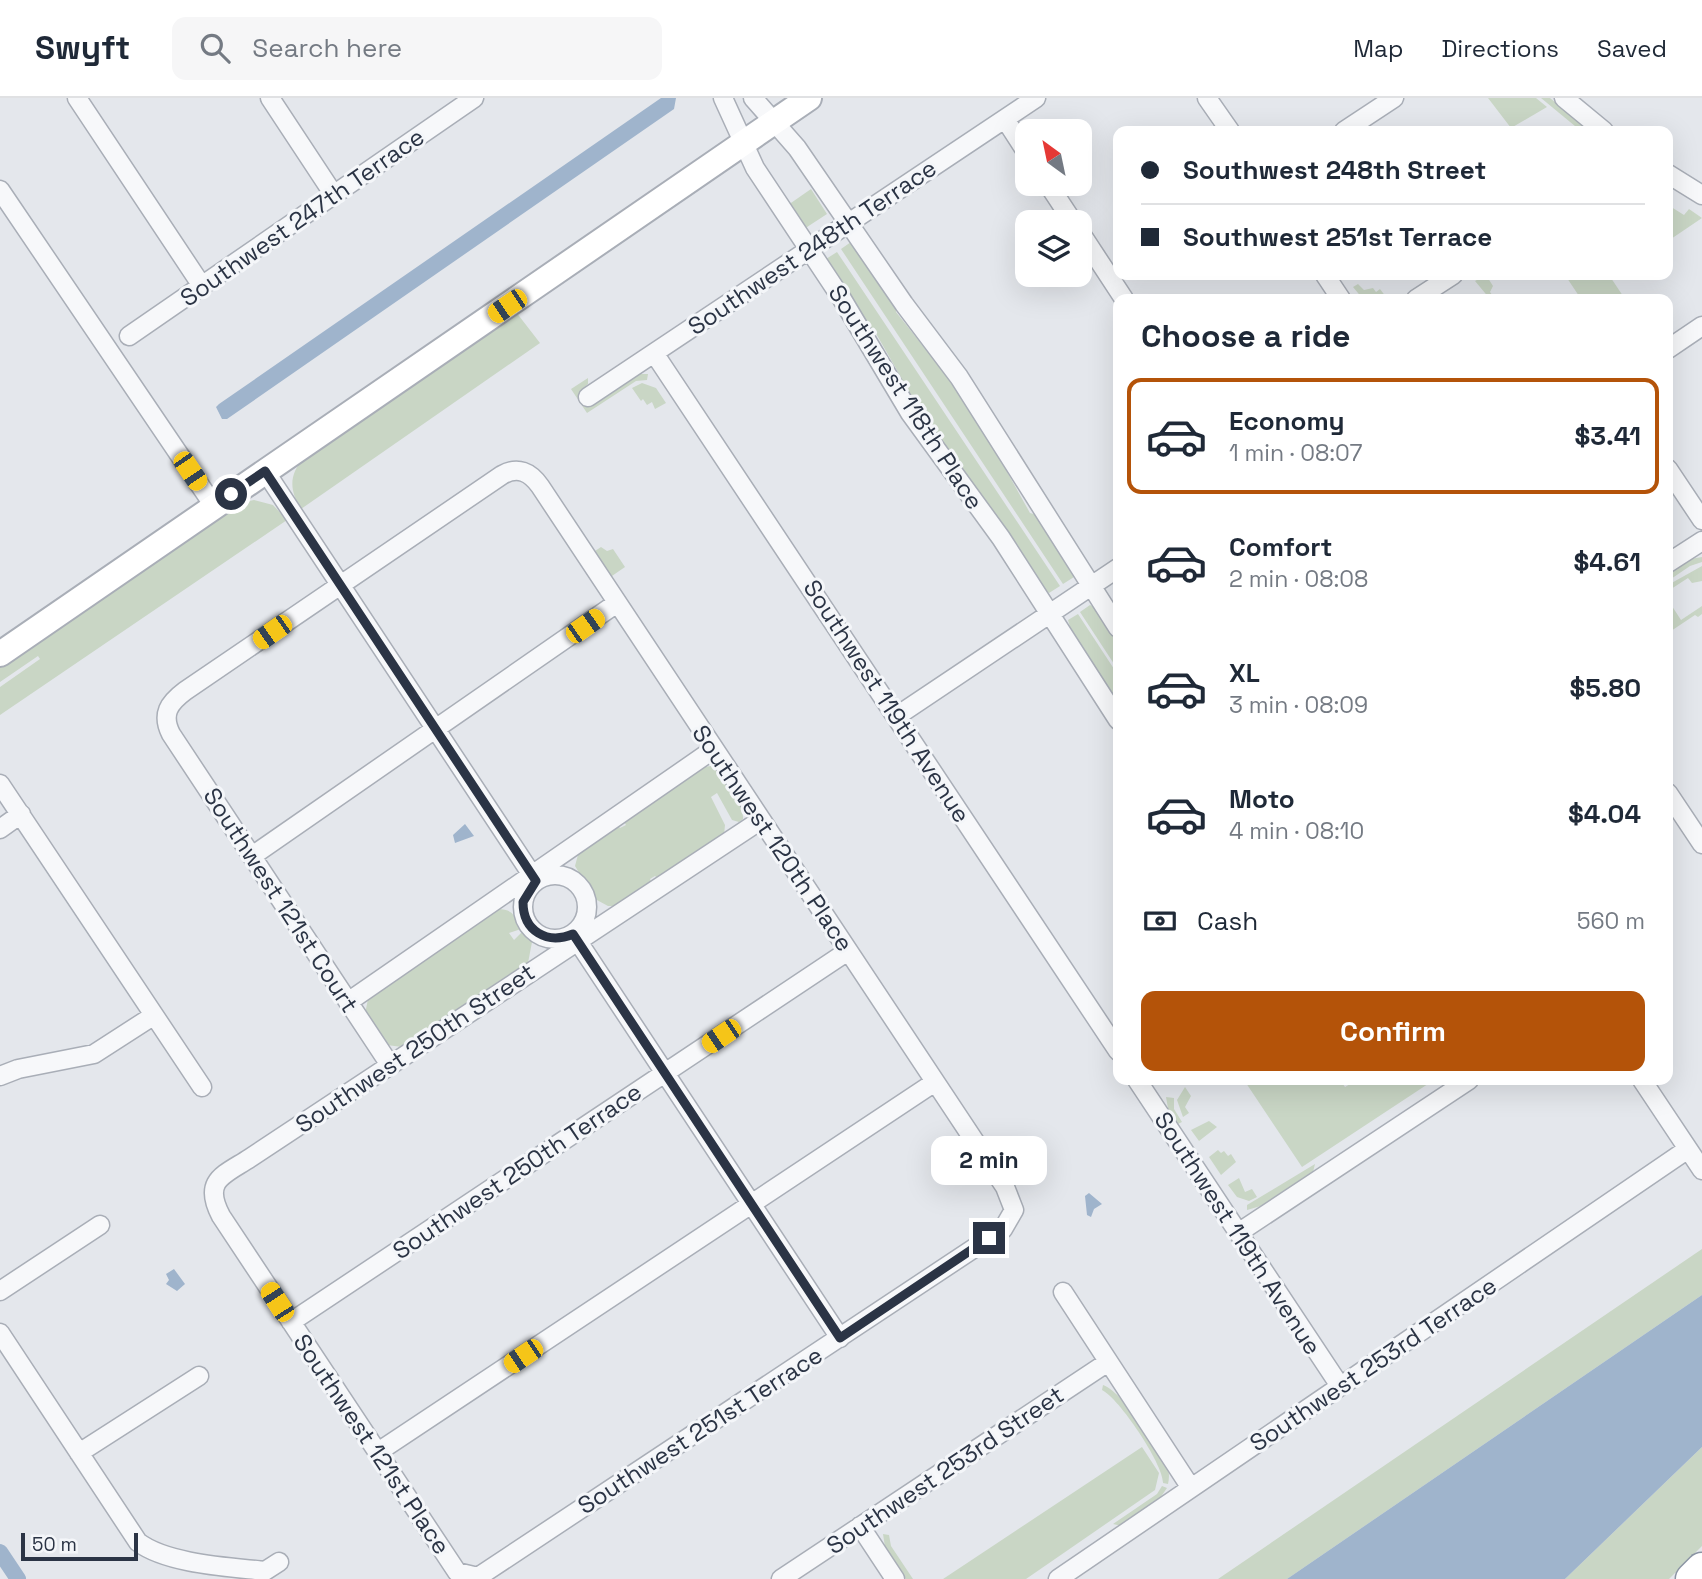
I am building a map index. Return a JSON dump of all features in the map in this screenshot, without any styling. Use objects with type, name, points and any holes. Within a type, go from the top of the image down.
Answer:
[{"type":"highway","points":[[1692,1579],[1702,1569]]},
{"type":"street","points":[[77,98],[202,286]]},
{"type":"street","points":[[270,98],[334,195]]},
{"type":"street","name":"Southwest 247th Terrace","points":[[129,336],[474,98]]},
{"type":"street","name":"Southwest 118th Place","points":[[723,98],[755,168],[810,248],[920,429],[1051,613],[1113,712]]},
{"type":"street","name":"Southwest 118th Place","points":[[753,98],[793,143],[971,394],[1113,621]]},
{"type":"street","points":[[0,654],[809,98]]},
{"type":"street","name":"Southwest 248th Terrace","points":[[588,397],[1036,98]]},
{"type":"street","points":[[1207,98],[1227,126]]},
{"type":"street","points":[[1352,126],[1394,98]]},
{"type":"street","points":[[1564,98],[1598,126]]},
{"type":"street","points":[[1005,119],[1015,134]]},
{"type":"street","points":[[1673,177],[1702,195]]},
{"type":"street","points":[[0,190],[214,506]]},
{"type":"street","points":[[1092,250],[1122,294]]},
{"type":"street","points":[[1424,294],[1444,280]]},
{"type":"street","points":[[1673,346],[1702,326]]},
{"type":"street","name":"Southwest 119th Avenue","points":[[654,353],[1113,1043]]},
{"type":"street","name":"Southwest 120th Place","points":[[341,585],[502,475],[514,470],[527,473],[537,481],[1014,1206]]},
{"type":"street","points":[[265,471],[534,878]]},
{"type":"street","points":[[1673,476],[1702,520]]},
{"type":"street","points":[[1673,561],[1702,541]]},
{"type":"street","points":[[897,716],[1113,571]]},
{"type":"street","name":"Southwest 121st Court","points":[[341,585],[174,699],[166,717],[171,734],[390,1065]]},
{"type":"street","points":[[252,856],[617,604]]},
{"type":"street","points":[[348,1002],[534,878],[714,749]]},
{"type":"street","points":[[0,784],[202,1087]]},
{"type":"street","points":[[1673,800],[1702,844]]},
{"type":"street","points":[[0,829],[21,814]]},
{"type":"street","name":"Southwest 250th Street","points":[[214,1187],[224,1174],[390,1065],[575,937],[761,820]]},
{"type":"street","points":[[534,878],[562,876],[575,882],[584,892],[587,912],[575,937]]},
{"type":"street","points":[[534,878],[523,902],[529,926],[536,933],[554,939],[575,937]]},
{"type":"street","points":[[575,937],[840,1338]]},
{"type":"street","name":"Southwest 250th Terrace","points":[[291,1322],[848,951]]},
{"type":"street","points":[[0,1076],[18,1069],[99,1052],[153,1016]]},
{"type":"street","points":[[378,1452],[935,1083]]},
{"type":"street","name":"Southwest 119th Avenue","points":[[1145,1085],[1238,1233],[1340,1386]]},
{"type":"street","points":[[1238,1233],[1461,1085]]},
{"type":"street","points":[[1645,1085],[1702,1170]]},
{"type":"street","name":"Southwest 253rd Terrace","points":[[1058,1579],[1688,1149]]},
{"type":"street","name":"Southwest 121st Place","points":[[214,1187],[213,1197],[220,1216],[457,1572],[471,1577],[480,1576]]},
{"type":"street","name":"Southwest 251st Terrace","points":[[480,1576],[1006,1227],[1013,1216],[1014,1206]]},
{"type":"street","points":[[0,1291],[100,1225]]},
{"type":"street","points":[[1063,1292],[1191,1488]]},
{"type":"street","points":[[0,1333],[130,1532],[152,1552],[265,1571],[279,1562]]},
{"type":"street","name":"Southwest 253rd Street","points":[[781,1579],[1108,1362]]},
{"type":"street","points":[[79,1453],[199,1376]]},
{"type":"street","points":[[860,1526],[895,1579]]},
{"type":"green space","points":[[1488,98],[1536,98],[1547,107],[1514,126],[1509,126]]},
{"type":"green space","points":[[1541,98],[1550,98],[1584,126],[1575,126]]},
{"type":"green space","points":[[811,189],[827,214],[804,229],[788,205]]},
{"type":"green space","points":[[1673,208],[1684,215],[1689,209],[1702,218],[1673,238]]},
{"type":"green space","points":[[851,242],[898,307],[896,312],[927,351],[933,352],[1007,464],[1006,470],[1030,513],[1037,515],[1073,571],[1074,577],[1063,584],[841,249]]},
{"type":"green space","points":[[837,252],[1060,586],[1049,593],[1042,588],[1006,536],[1007,529],[977,490],[971,489],[897,377],[898,372],[874,330],[868,327],[828,265],[826,259]]},
{"type":"green space","points":[[1489,280],[1493,286],[1491,294],[1486,294],[1475,281]]},
{"type":"green space","points":[[1568,280],[1612,280],[1622,294],[1578,294]]},
{"type":"green space","points":[[1358,284],[1364,290],[1373,288],[1376,292],[1380,289],[1384,294],[1359,294],[1353,287]]},
{"type":"green space","points":[[516,312],[540,343],[301,509],[294,495],[292,482],[304,458]]},
{"type":"green space","points":[[638,374],[648,374],[647,380],[636,381],[587,413],[571,389],[588,378],[588,384],[580,391],[589,405]]},
{"type":"green space","points":[[642,383],[656,388],[666,403],[655,409],[652,402],[647,405],[643,399],[641,401],[632,388]]},
{"type":"green space","points":[[254,500],[273,505],[287,520],[0,715],[0,687],[40,659],[38,656],[0,682],[0,666],[240,503]]},
{"type":"green space","points":[[601,547],[607,551],[613,549],[625,567],[609,578],[592,553]]},
{"type":"green space","points":[[1702,557],[1702,562],[1690,566],[1673,578],[1673,570],[1690,559]]},
{"type":"green space","points":[[1702,566],[1702,581],[1692,583],[1688,578],[1673,588],[1673,582]]},
{"type":"green space","points":[[1090,605],[1105,616],[1113,632],[1113,662],[1080,612]]},
{"type":"green space","points":[[1702,606],[1702,614],[1698,617],[1695,615],[1673,630],[1673,608],[1681,620]]},
{"type":"green space","points":[[1078,614],[1113,667],[1113,694],[1071,631],[1068,620]]},
{"type":"green space","points":[[704,767],[717,769],[733,789],[741,805],[743,819],[739,822],[732,820],[717,793],[711,797],[725,825],[724,835],[658,879],[655,876],[650,879],[652,883],[617,906],[608,906],[595,899],[575,866],[579,851],[617,824],[620,828],[626,825],[623,820]]},
{"type":"green space","points":[[497,909],[510,912],[517,920],[521,929],[509,933],[514,940],[523,931],[532,942],[528,963],[402,1047],[387,1045],[365,1014],[368,999]]},
{"type":"green space","points":[[1247,1085],[1426,1085],[1302,1167]]},
{"type":"green space","points":[[1185,1087],[1191,1096],[1185,1107],[1189,1113],[1183,1117],[1177,1100]]},
{"type":"green space","points":[[1166,1097],[1174,1098],[1174,1109],[1182,1122],[1178,1124],[1169,1114]]},
{"type":"green space","points":[[1209,1121],[1217,1127],[1199,1141],[1191,1130]]},
{"type":"green space","points":[[1218,1150],[1221,1153],[1224,1151],[1228,1156],[1231,1154],[1236,1162],[1221,1175],[1209,1157]]},
{"type":"green space","points":[[1315,1164],[1313,1172],[1264,1205],[1247,1210],[1247,1205]]},
{"type":"green space","points":[[1239,1178],[1245,1192],[1252,1189],[1257,1197],[1249,1201],[1237,1197],[1228,1185]]},
{"type":"green space","points":[[1702,1249],[1702,1295],[1287,1579],[1218,1579]]},
{"type":"green space","points":[[1103,1385],[1120,1398],[1148,1435],[1168,1470],[1168,1484],[1163,1483],[1149,1448],[1119,1405],[1102,1390]]},
{"type":"green space","points":[[1142,1447],[1159,1473],[1155,1490],[1026,1579],[943,1579]]},
{"type":"green space","points":[[1702,1447],[1702,1546],[1669,1579],[1565,1579]]},
{"type":"green space","points":[[1162,1486],[1167,1488],[1160,1498],[1122,1526],[1113,1524],[1157,1494]]},
{"type":"green space","points":[[883,1534],[889,1535],[891,1546],[913,1579],[906,1579],[885,1547]]},
{"type":"water","points":[[661,98],[676,98],[674,109],[227,419],[222,419],[216,407],[219,404]]},
{"type":"water","points":[[465,824],[474,836],[455,843],[453,835]]},
{"type":"water","points":[[1089,1193],[1102,1204],[1094,1209],[1091,1217],[1087,1215],[1085,1196]]},
{"type":"water","points":[[174,1269],[185,1284],[177,1291],[166,1284],[169,1280],[166,1274]]},
{"type":"water","points":[[1702,1295],[1702,1447],[1565,1579],[1287,1579]]},
{"type":"waterway","points":[[0,1552],[18,1579]]},
{"type":"route","points":[[231,494],[265,471],[536,881],[523,902],[524,915],[529,926],[536,933],[554,939],[573,934],[840,1338],[989,1238]]}]
